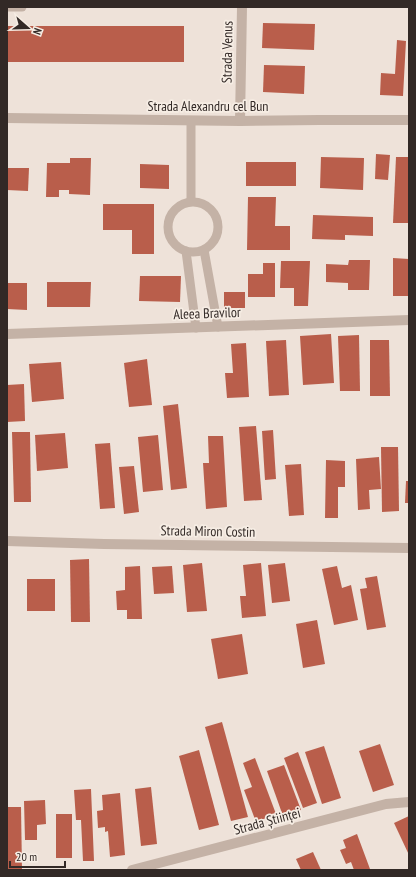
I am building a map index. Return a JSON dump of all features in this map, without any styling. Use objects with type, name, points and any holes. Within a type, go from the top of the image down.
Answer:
[{"type":"street","name":"Strada Venus","points":[[240,121],[242,7]]},
{"type":"street","name":"Strada Alexandru cel Bun","points":[[7,118],[191,121],[409,120]]},
{"type":"street","name":"Aleea Bravilor","points":[[7,334],[409,320]]},
{"type":"street","name":"Strada Miron Costin","points":[[7,540],[104,544],[409,548]]},
{"type":"street","name":"Strada Științei","points":[[132,870],[386,804],[409,802]]},
{"type":"lane","points":[[7,7],[22,7]]},
{"type":"lane","points":[[191,121],[191,201]]},
{"type":"lane","points":[[191,201],[203,203],[214,211],[218,219],[218,234],[214,242],[204,250],[186,252],[179,248],[170,238],[168,220],[179,205],[191,201]]},
{"type":"lane","points":[[204,250],[218,327]]},
{"type":"lane","points":[[186,252],[196,328]]},
{"type":"building","points":[[263,23],[315,24],[314,50],[262,48]]},
{"type":"building","points":[[7,26],[184,26],[184,62],[7,62]]},
{"type":"building","points":[[397,40],[406,41],[403,96],[380,95],[381,73],[395,74]]},
{"type":"building","points":[[264,65],[305,66],[304,94],[263,92]]},
{"type":"building","points":[[376,154],[390,155],[388,180],[375,179]]},
{"type":"building","points":[[321,157],[364,158],[363,190],[320,188]]},
{"type":"building","points":[[396,157],[409,157],[409,223],[393,223]]},
{"type":"building","points":[[70,158],[91,158],[90,195],[69,194],[69,190],[59,190],[59,197],[46,197],[47,163],[70,163]]},
{"type":"building","points":[[246,162],[296,162],[296,186],[246,186]]},
{"type":"building","points":[[140,164],[169,165],[169,189],[140,188]]},
{"type":"building","points":[[7,168],[29,168],[28,191],[7,190]]},
{"type":"building","points":[[248,197],[276,197],[275,226],[290,226],[290,250],[247,250]]},
{"type":"building","points":[[103,204],[154,204],[154,254],[132,254],[132,230],[103,230]]},
{"type":"building","points":[[313,215],[373,217],[373,236],[345,235],[345,240],[312,239]]},
{"type":"building","points":[[393,258],[409,259],[409,296],[393,296]]},
{"type":"building","points":[[349,260],[370,260],[369,290],[348,290],[348,283],[326,282],[326,264],[348,265]]},
{"type":"building","points":[[281,261],[310,261],[308,306],[294,306],[294,288],[280,288]]},
{"type":"building","points":[[263,263],[275,263],[275,297],[248,297],[248,274],[263,274]]},
{"type":"building","points":[[140,276],[181,276],[180,302],[139,301]]},
{"type":"building","points":[[47,282],[91,282],[90,307],[47,307]]},
{"type":"building","points":[[7,283],[27,283],[27,310],[7,309]]},
{"type":"building","points":[[224,292],[245,292],[245,308],[224,308]]},
{"type":"building","points":[[331,334],[334,383],[303,385],[300,336]]},
{"type":"building","points":[[359,335],[360,391],[340,391],[338,336]]},
{"type":"building","points":[[286,340],[289,395],[269,396],[266,341]]},
{"type":"building","points":[[370,340],[389,340],[390,396],[370,396]]},
{"type":"building","points":[[246,343],[249,397],[227,398],[225,373],[233,373],[231,344]]},
{"type":"building","points":[[147,359],[152,405],[129,407],[124,363]]},
{"type":"building","points":[[61,362],[64,399],[32,402],[29,364]]},
{"type":"building","points":[[24,384],[25,421],[7,422],[7,385]]},
{"type":"building","points":[[178,404],[187,488],[171,490],[163,406]]},
{"type":"building","points":[[256,426],[262,500],[244,501],[239,427]]},
{"type":"building","points":[[273,430],[276,479],[265,480],[262,431]]},
{"type":"building","points":[[12,432],[30,432],[31,502],[14,502]]},
{"type":"building","points":[[65,433],[68,468],[37,471],[35,435]]},
{"type":"building","points":[[158,435],[163,490],[143,492],[138,437]]},
{"type":"building","points":[[208,436],[223,436],[227,507],[206,509],[203,463],[209,463]]},
{"type":"building","points":[[110,443],[115,508],[100,509],[95,444]]},
{"type":"building","points":[[381,447],[398,447],[399,511],[382,512]]},
{"type":"building","points":[[379,457],[381,489],[369,490],[370,509],[358,510],[356,459]]},
{"type":"building","points":[[326,460],[345,461],[345,487],[338,487],[338,518],[325,518]]},
{"type":"building","points":[[301,464],[304,515],[289,516],[285,465]]},
{"type":"building","points":[[134,466],[139,512],[124,514],[119,467]]},
{"type":"building","points":[[406,481],[409,481],[409,503],[405,503]]},
{"type":"building","points":[[89,559],[90,622],[71,622],[70,560]]},
{"type":"building","points":[[202,563],[207,611],[187,612],[183,565]]},
{"type":"building","points":[[261,563],[266,616],[242,618],[240,596],[246,596],[243,565]]},
{"type":"building","points":[[285,563],[290,601],[272,603],[268,565]]},
{"type":"building","points":[[140,566],[142,619],[127,619],[127,610],[117,610],[116,591],[125,590],[125,567]]},
{"type":"building","points":[[172,566],[174,593],[154,594],[152,567]]},
{"type":"building","points":[[337,566],[342,588],[351,585],[358,620],[334,625],[322,569]]},
{"type":"building","points":[[377,576],[386,627],[367,630],[360,589],[367,588],[365,578]]},
{"type":"building","points":[[27,579],[55,579],[55,611],[27,611]]},
{"type":"building","points":[[317,620],[325,664],[303,668],[296,624]]},
{"type":"building","points":[[242,634],[248,674],[218,679],[211,639]]},
{"type":"building","points":[[222,722],[248,817],[231,821],[205,727]]},
{"type":"building","points":[[380,744],[394,785],[373,792],[359,751]]},
{"type":"building","points":[[324,746],[341,798],[322,804],[305,752]]},
{"type":"building","points":[[199,750],[219,825],[199,830],[179,756]]},
{"type":"building","points":[[298,752],[317,803],[303,808],[284,758]]},
{"type":"building","points":[[255,758],[276,814],[256,822],[244,790],[252,787],[243,763]]},
{"type":"building","points":[[284,765],[301,810],[283,816],[267,771]]},
{"type":"building","points":[[151,787],[157,844],[141,846],[135,789]]},
{"type":"building","points":[[91,789],[94,861],[83,861],[81,820],[76,820],[74,790]]},
{"type":"building","points":[[120,793],[125,855],[110,857],[108,831],[105,832],[105,827],[98,828],[97,811],[103,810],[102,795]]},
{"type":"building","points":[[45,800],[46,824],[37,825],[37,840],[25,840],[24,801]]},
{"type":"building","points":[[7,807],[21,807],[22,870],[7,870]]},
{"type":"building","points":[[56,814],[72,814],[72,858],[56,858]]},
{"type":"building","points":[[409,816],[409,855],[394,823]]},
{"type":"building","points":[[357,834],[370,869],[367,870],[354,870],[351,862],[346,864],[340,850],[346,848],[343,840]]},
{"type":"building","points":[[313,852],[321,870],[301,870],[296,859]]}]
